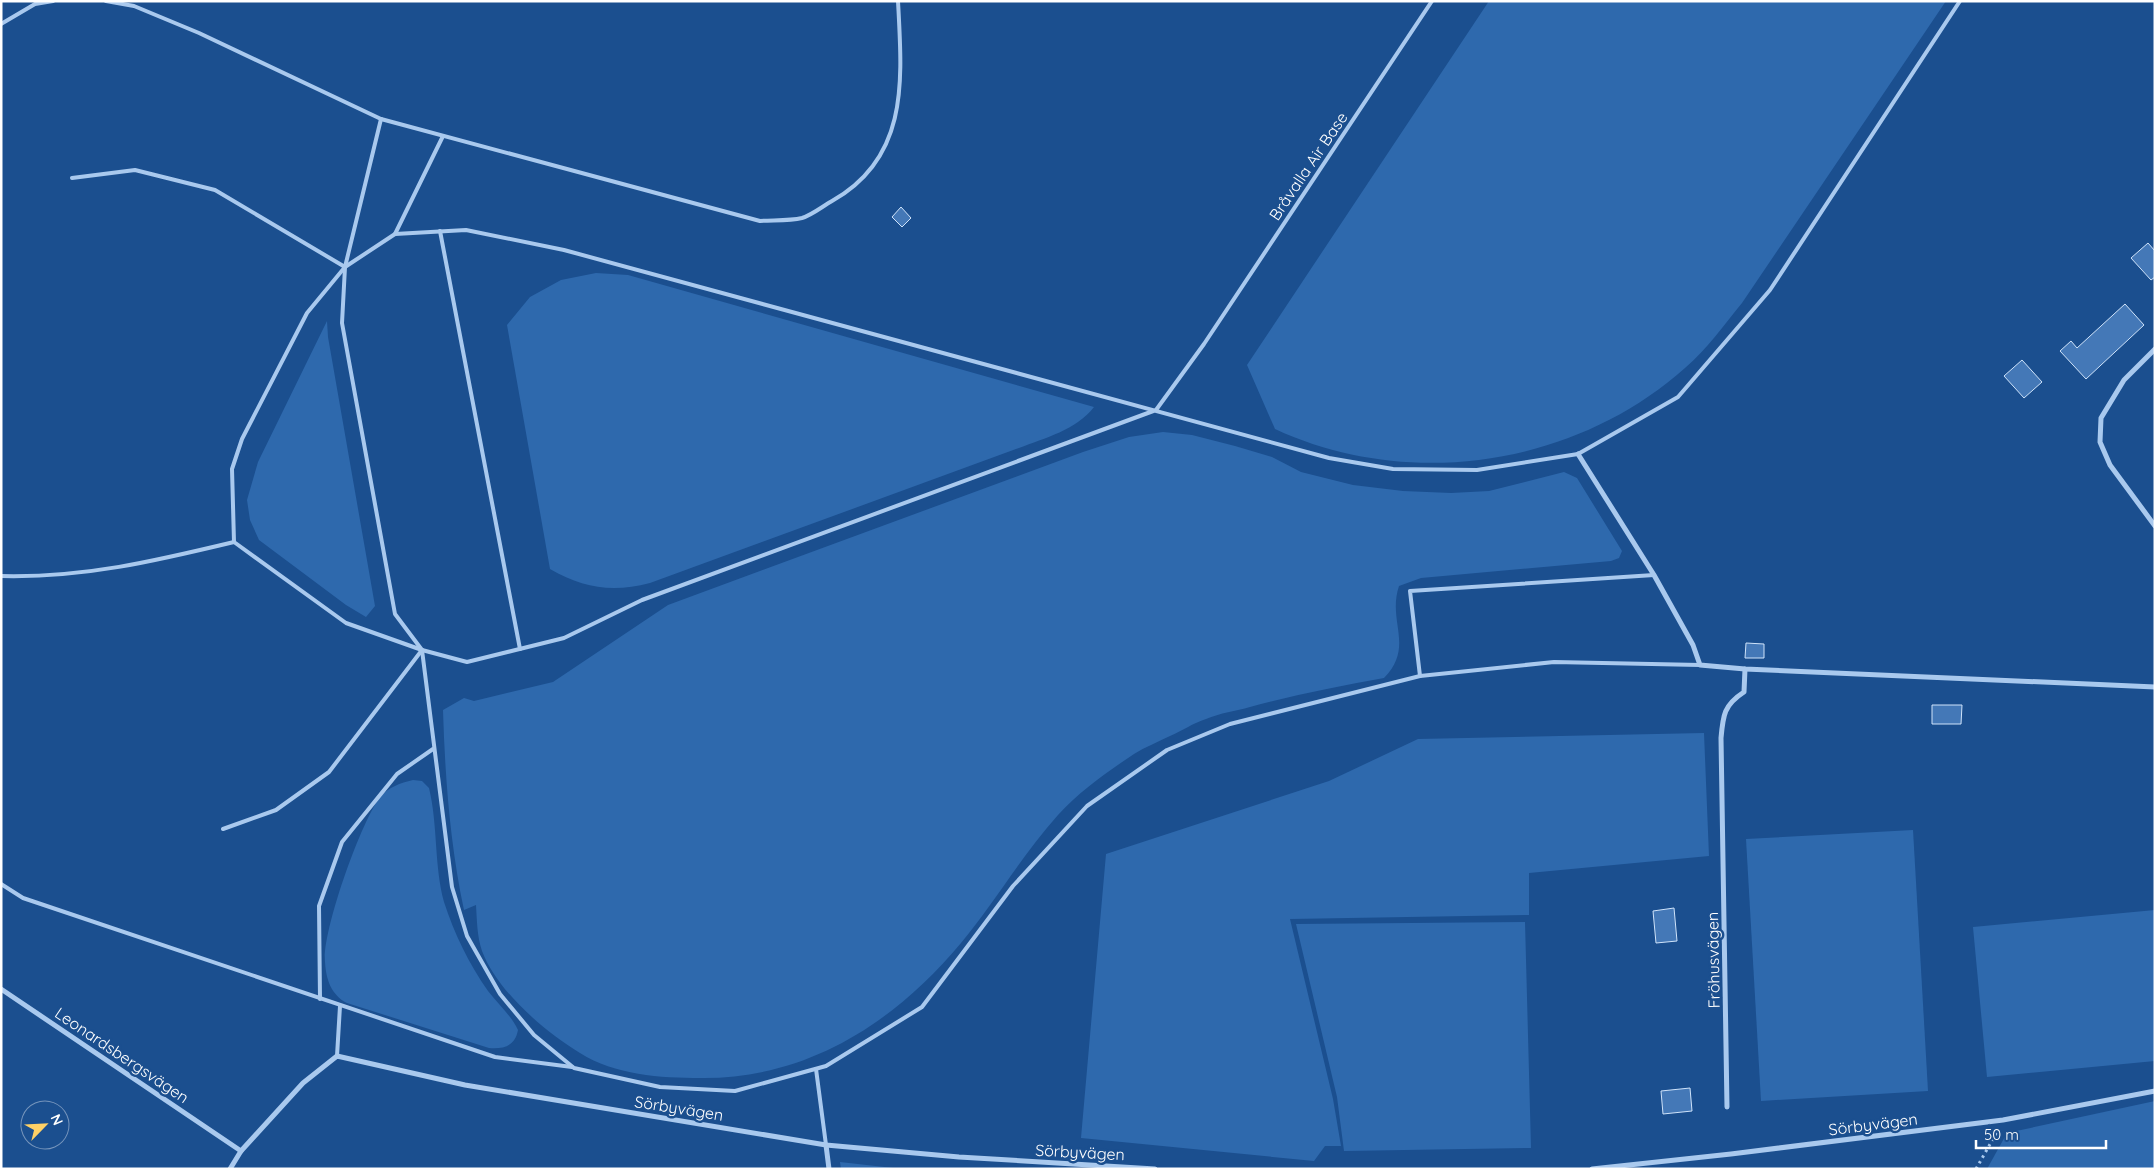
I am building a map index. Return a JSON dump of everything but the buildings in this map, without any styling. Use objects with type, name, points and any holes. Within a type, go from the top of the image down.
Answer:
[{"type":"street","points":[[2155,349],[2124,380],[2101,418],[2100,442],[2110,465],[2155,526]]},
{"type":"street","points":[[1578,454],[1654,575],[1693,645],[1700,665],[1745,669],[2155,686]]},
{"type":"street","name":"Fröhusvägen","points":[[1727,1108],[1722,811],[1723,716],[1731,701],[1744,692],[1745,669]]},
{"type":"street","name":"Leonardsbergsvägen","points":[[1,989],[242,1151]]},
{"type":"street","points":[[230,1169],[242,1151],[303,1082],[337,1056]]},
{"type":"street","name":"Sörbyvägen","points":[[337,1056],[465,1085],[826,1145],[868,1147],[959,1157],[1154,1169]]},
{"type":"street","name":"Sörbyvägen","points":[[1592,1169],[1731,1154],[2003,1120],[2155,1091]]},
{"type":"street","points":[[826,1145],[829,1169]]},
{"type":"lane","points":[[1,24],[35,4],[53,1]]},
{"type":"lane","points":[[106,1],[134,6],[199,33],[381,119],[760,221],[802,218],[848,192],[878,162],[894,126],[902,72],[898,1]]},
{"type":"lane","name":"Bråvalla Air Base","points":[[1156,410],[1204,344],[1432,1]]},
{"type":"lane","points":[[234,542],[232,469],[242,439],[307,313],[345,267],[395,234],[440,231],[466,230],[564,250],[1329,458],[1393,469],[1477,470],[1578,454],[1678,397],[1770,290],[1960,1]]},
{"type":"lane","points":[[381,119],[345,267],[342,323],[395,614],[422,650],[433,749],[452,887],[467,936],[500,994],[534,1035],[574,1068]]},
{"type":"lane","points":[[395,234],[443,136]]},
{"type":"lane","points":[[72,178],[135,170],[215,190],[345,267]]},
{"type":"lane","points":[[440,231],[520,649]]},
{"type":"lane","points":[[1,576],[41,577],[136,566],[234,542],[346,623],[422,650],[467,662],[564,638],[642,600],[1156,410]]},
{"type":"lane","points":[[1420,676],[1410,590],[1654,575]]},
{"type":"lane","points":[[224,829],[276,810],[329,772],[422,650]]},
{"type":"lane","points":[[1,884],[23,898],[495,1057],[574,1068],[660,1088],[735,1091],[826,1066],[922,1007],[1013,886],[1087,806],[1167,750],[1230,724],[1420,676],[1554,662],[1700,665]]},
{"type":"lane","points":[[320,999],[320,906],[342,842],[397,774],[433,749]]},
{"type":"lane","points":[[337,1056],[340,1006]]},
{"type":"lane","points":[[816,1069],[826,1145]]},
{"type":"path","points":[[1976,1169],[1994,1140],[2003,1120]]},
{"type":"shaded area","points":[[1489,1],[1946,1],[1742,303],[1693,361],[1641,401],[1593,428],[1542,447],[1489,458],[1435,463],[1380,459],[1327,448],[1275,429],[1247,365]]},
{"type":"shaded area","points":[[596,273],[628,275],[1094,407],[1078,422],[1049,437],[650,583],[623,588],[610,588],[574,581],[550,569],[507,325],[530,297],[561,280]]},
{"type":"shaded area","points":[[327,321],[328,337],[375,606],[366,617],[346,605],[259,540],[250,520],[247,500],[258,462]]},
{"type":"shaded area","points":[[1163,432],[1192,435],[1235,446],[1272,457],[1301,472],[1353,485],[1403,491],[1451,493],[1489,491],[1564,472],[1577,478],[1622,551],[1619,558],[1611,561],[1421,578],[1399,586],[1396,599],[1399,634],[1398,655],[1384,678],[1300,695],[1217,715],[1134,754],[1104,775],[1066,806],[1032,846],[961,943],[908,998],[878,1021],[813,1057],[777,1068],[740,1076],[685,1078],[623,1071],[594,1060],[566,1044],[537,1022],[510,995],[489,966],[482,951],[478,934],[476,905],[464,910],[449,810],[443,710],[464,698],[474,701],[553,682],[668,605],[1083,452],[1129,437]]},
{"type":"shaded area","points":[[1704,733],[1709,856],[1529,873],[1529,915],[1290,919],[1333,1099],[1341,1146],[1325,1146],[1314,1161],[1081,1138],[1106,854],[1329,781],[1418,739]]},
{"type":"shaded area","points":[[413,780],[422,781],[429,788],[434,816],[441,888],[452,925],[481,981],[512,1019],[518,1030],[514,1040],[504,1047],[489,1048],[347,1003],[337,996],[330,986],[325,962],[326,947],[336,903],[353,852],[380,797],[395,786]]},
{"type":"shaded area","points":[[1913,830],[1928,1091],[1761,1101],[1746,839]]},
{"type":"shaded area","points":[[2155,910],[2155,1061],[1987,1077],[1973,927]]},
{"type":"shaded area","points":[[1525,922],[1531,1148],[1344,1151],[1337,1097],[1296,924]]},
{"type":"shaded area","points":[[2155,1101],[2155,1169],[1987,1169],[2007,1133]]},
{"type":"shaded area","points":[[840,1162],[902,1169],[841,1169]]}]
